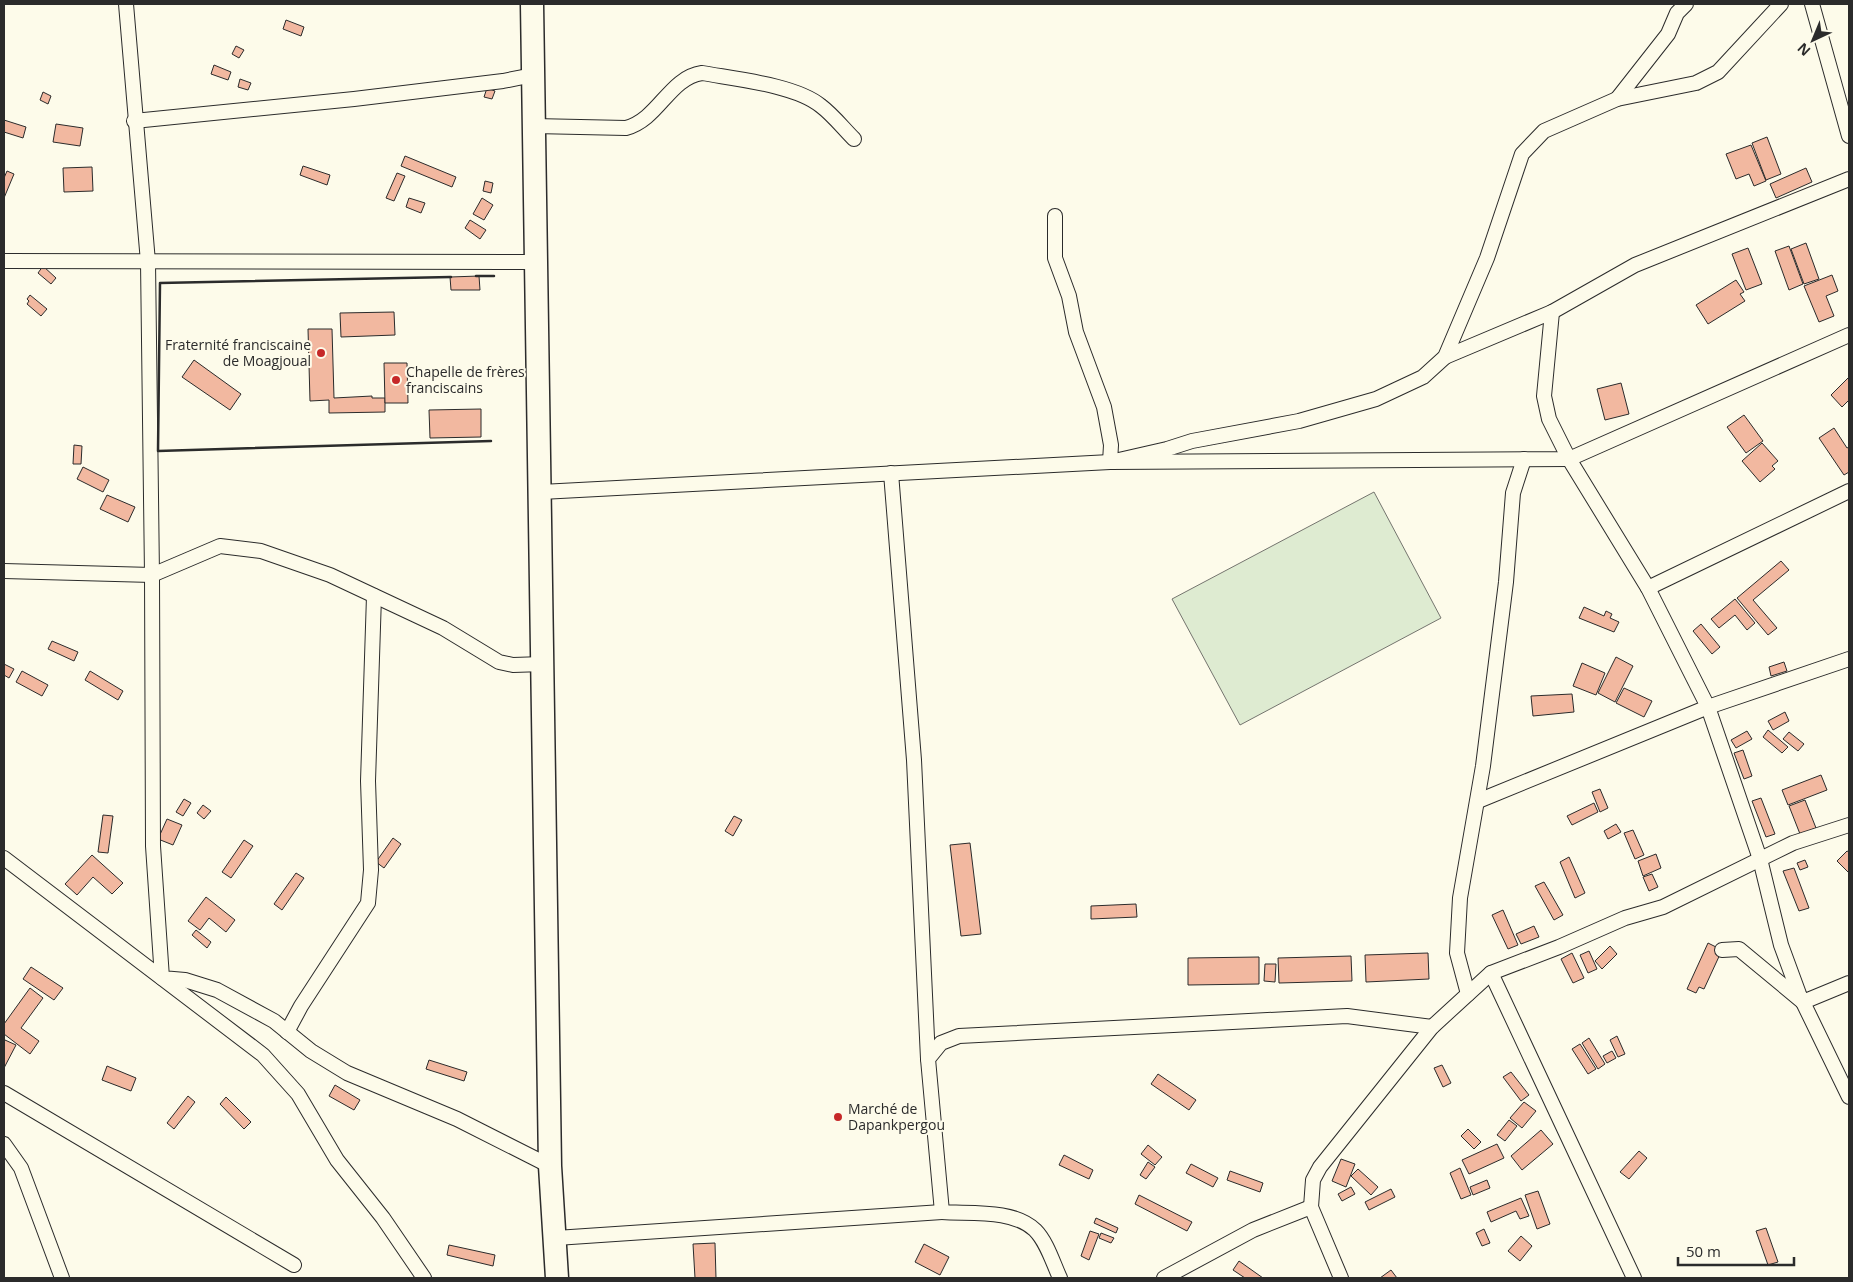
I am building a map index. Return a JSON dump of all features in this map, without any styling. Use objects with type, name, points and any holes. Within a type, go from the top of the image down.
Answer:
[{"type":"main road","points":[[532,4],[550,1166],[557,1278]]},
{"type":"street","points":[[126,4],[134,122],[148,262],[153,846],[162,978]]},
{"type":"street","points":[[1617,99],[1668,34],[1677,14],[1686,4]]},
{"type":"street","points":[[1444,357],[1487,258],[1522,154],[1544,131],[1617,99],[1696,83],[1718,72],[1781,4]]},
{"type":"street","points":[[1812,4],[1849,136]]},
{"type":"street","points":[[534,126],[626,128],[636,126],[645,120],[684,79],[693,74],[702,73],[787,90],[806,97],[821,106],[854,139]]},
{"type":"street","points":[[134,122],[364,98],[502,82],[533,76]]},
{"type":"street","points":[[1110,462],[1167,449],[1192,441],[1299,421],[1376,399],[1423,376],[1444,357],[1552,312],[1635,266],[1849,179]]},
{"type":"street","points":[[1055,216],[1055,258],[1069,296],[1076,332],[1104,407],[1111,445],[1110,462]]},
{"type":"street","points":[[4,261],[537,262]]},
{"type":"street","points":[[1552,312],[1544,396],[1549,419],[1570,459],[1648,588],[1708,708],[1760,859],[1781,945],[1803,1002],[1849,1097]]},
{"type":"street","points":[[541,492],[1110,462],[1570,459],[1849,335]]},
{"type":"street","points":[[1468,994],[1458,953],[1460,898],[1478,801],[1505,592],[1513,493],[1524,459]]},
{"type":"street","points":[[890,473],[914,760],[928,1059],[942,1212]]},
{"type":"street","points":[[1648,588],[1849,491]]},
{"type":"street","points":[[4,571],[152,575],[220,546],[261,552],[330,575],[450,632],[500,662],[513,665],[543,664]]},
{"type":"street","points":[[287,1032],[301,1006],[368,903],[371,870],[368,780],[374,596]]},
{"type":"street","points":[[1478,801],[1708,708],[1849,659]]},
{"type":"street","points":[[1341,1278],[1312,1206],[1313,1180],[1320,1167],[1432,1027],[1491,973],[1559,947],[1625,918],[1663,907],[1793,843],[1849,825]]},
{"type":"street","points":[[4,858],[264,1055],[298,1094],[337,1160],[383,1218],[424,1278]]},
{"type":"street","points":[[1722,950],[1739,949],[1803,1002]]},
{"type":"street","points":[[1491,973],[1634,1278]]},
{"type":"street","points":[[162,978],[185,980],[217,990],[274,1021],[311,1051],[347,1073],[473,1127],[550,1166]]},
{"type":"street","points":[[1803,1002],[1849,983]]},
{"type":"street","points":[[928,1059],[941,1043],[959,1036],[1347,1016],[1432,1027]]},
{"type":"street","points":[[4,1093],[294,1265]]},
{"type":"street","points":[[4,1144],[22,1168],[62,1278]]},
{"type":"street","points":[[1164,1278],[1253,1230],[1312,1206]]},
{"type":"street","points":[[556,1238],[942,1212],[1016,1217],[1036,1230],[1060,1278]]},
{"type":"green space","points":[[1374,492],[1441,618],[1240,725],[1172,599]]},
{"type":"building","points":[[286,20],[304,27],[301,36],[283,29]]},
{"type":"building","points":[[236,46],[244,50],[239,58],[232,54]]},
{"type":"building","points":[[214,65],[231,72],[228,80],[211,74]]},
{"type":"building","points":[[240,79],[251,83],[248,90],[238,87]]},
{"type":"building","points":[[487,88],[495,91],[492,99],[484,97]]},
{"type":"building","points":[[43,92],[51,96],[48,104],[40,100]]},
{"type":"building","points":[[4,120],[26,127],[23,138],[4,132]]},
{"type":"building","points":[[56,124],[83,128],[80,146],[53,142]]},
{"type":"building","points":[[1767,137],[1781,174],[1766,180],[1752,143]]},
{"type":"building","points":[[1751,145],[1766,181],[1754,186],[1749,174],[1736,179],[1726,154]]},
{"type":"building","points":[[405,156],[456,177],[452,187],[401,166]]},
{"type":"building","points":[[303,166],[330,175],[327,185],[300,175]]},
{"type":"building","points":[[92,167],[93,191],[64,192],[63,168]]},
{"type":"building","points":[[1806,168],[1812,182],[1776,198],[1770,184]]},
{"type":"building","points":[[7,171],[14,174],[4,198],[4,178]]},
{"type":"building","points":[[397,173],[405,176],[394,201],[386,198]]},
{"type":"building","points":[[485,181],[493,183],[491,193],[483,191]]},
{"type":"building","points":[[409,198],[425,203],[421,213],[406,207]]},
{"type":"building","points":[[482,198],[493,205],[484,220],[473,214]]},
{"type":"building","points":[[470,220],[486,230],[480,239],[465,228]]},
{"type":"building","points":[[1806,243],[1819,279],[1804,284],[1791,249]]},
{"type":"building","points":[[1789,246],[1803,284],[1789,290],[1775,251]]},
{"type":"building","points":[[1748,248],[1762,284],[1746,290],[1732,254]]},
{"type":"building","points":[[43,266],[56,278],[51,284],[38,273]]},
{"type":"building","points":[[1832,275],[1838,291],[1826,296],[1834,316],[1819,322],[1804,286]]},
{"type":"building","points":[[479,276],[480,290],[451,290],[450,277]]},
{"type":"building","points":[[1736,280],[1744,292],[1740,294],[1745,301],[1708,324],[1696,305]]},
{"type":"building","points":[[30,295],[47,309],[41,316],[27,304],[29,301],[27,299]]},
{"type":"building","points":[[394,312],[395,335],[341,337],[340,313]]},
{"type":"building","name":"Fraternité franciscaine de Moagjoual","points":[[308,329],[332,329],[334,398],[372,396],[372,398],[385,398],[385,412],[329,413],[329,400],[310,401]]},
{"type":"building","points":[[194,360],[241,394],[230,410],[182,377]]},
{"type":"building","name":"Chapelle de frères franciscains","points":[[384,363],[407,363],[408,403],[385,403]]},
{"type":"building","points":[[1849,377],[1849,400],[1842,407],[1831,395]]},
{"type":"building","points":[[1621,383],[1629,414],[1605,420],[1597,389]]},
{"type":"building","points":[[481,409],[481,437],[430,438],[429,410]]},
{"type":"building","points":[[1744,415],[1763,441],[1746,453],[1727,427]]},
{"type":"building","points":[[1834,428],[1847,448],[1849,447],[1849,472],[1844,475],[1819,438]]},
{"type":"building","points":[[1762,443],[1778,461],[1772,466],[1775,469],[1760,482],[1742,461]]},
{"type":"building","points":[[74,445],[82,446],[81,464],[73,464]]},
{"type":"building","points":[[83,467],[109,480],[103,492],[77,479]]},
{"type":"building","points":[[107,495],[135,507],[128,522],[100,509]]},
{"type":"building","points":[[1781,561],[1789,570],[1753,600],[1777,628],[1768,635],[1737,598]]},
{"type":"building","points":[[1735,599],[1755,623],[1747,630],[1735,615],[1719,628],[1711,619]]},
{"type":"building","points":[[1584,607],[1604,616],[1606,611],[1612,614],[1610,618],[1619,622],[1614,632],[1579,618]]},
{"type":"building","points":[[1701,624],[1720,647],[1712,654],[1693,631]]},
{"type":"building","points":[[52,641],[78,652],[74,661],[48,649]]},
{"type":"building","points":[[1616,657],[1633,666],[1615,702],[1598,693]]},
{"type":"building","points":[[1784,662],[1787,671],[1771,676],[1769,667]]},
{"type":"building","points":[[1582,663],[1605,673],[1596,695],[1573,686]]},
{"type":"building","points":[[4,664],[14,669],[9,678],[4,675]]},
{"type":"building","points":[[22,671],[48,685],[42,696],[16,682]]},
{"type":"building","points":[[90,671],[123,691],[118,700],[85,680]]},
{"type":"building","points":[[1624,688],[1652,701],[1644,717],[1616,703]]},
{"type":"building","points":[[1572,694],[1574,712],[1533,716],[1531,696]]},
{"type":"building","points":[[1785,712],[1789,721],[1773,730],[1768,721]]},
{"type":"building","points":[[1768,730],[1788,747],[1782,753],[1763,737]]},
{"type":"building","points":[[1747,731],[1752,739],[1736,748],[1731,740]]},
{"type":"building","points":[[1789,732],[1804,744],[1798,751],[1783,739]]},
{"type":"building","points":[[1743,750],[1752,776],[1744,779],[1734,753]]},
{"type":"building","points":[[1821,775],[1827,790],[1788,805],[1782,790]]},
{"type":"building","points":[[1600,789],[1608,808],[1600,812],[1592,792]]},
{"type":"building","points":[[1761,798],[1775,834],[1766,837],[1752,801]]},
{"type":"building","points":[[184,799],[191,803],[183,816],[176,812]]},
{"type":"building","points":[[1805,800],[1816,828],[1800,834],[1789,806]]},
{"type":"building","points":[[1594,803],[1598,812],[1572,825],[1567,816]]},
{"type":"building","points":[[203,805],[211,811],[204,819],[197,813]]},
{"type":"building","points":[[103,815],[113,816],[108,853],[98,852]]},
{"type":"building","points":[[734,816],[742,820],[733,836],[725,831]]},
{"type":"building","points":[[167,819],[182,825],[173,845],[158,839]]},
{"type":"building","points":[[1616,824],[1621,832],[1608,839],[1604,831]]},
{"type":"building","points":[[1633,830],[1644,855],[1635,859],[1624,833]]},
{"type":"building","points":[[393,838],[401,844],[384,868],[376,862]]},
{"type":"building","points":[[244,840],[253,846],[231,878],[222,872]]},
{"type":"building","points":[[970,843],[981,934],[961,936],[950,845]]},
{"type":"building","points":[[1847,851],[1849,852],[1849,873],[1837,861]]},
{"type":"building","points":[[1656,854],[1661,868],[1643,876],[1638,861]]},
{"type":"building","points":[[92,855],[123,883],[112,894],[93,877],[77,895],[65,884]]},
{"type":"building","points":[[1569,857],[1585,893],[1575,898],[1560,862]]},
{"type":"building","points":[[1805,860],[1808,867],[1800,870],[1797,863]]},
{"type":"building","points":[[1794,868],[1809,908],[1799,911],[1783,871]]},
{"type":"building","points":[[296,873],[304,878],[282,910],[274,904]]},
{"type":"building","points":[[1652,874],[1658,887],[1649,891],[1643,877]]},
{"type":"building","points":[[1544,882],[1563,915],[1554,920],[1535,886]]},
{"type":"building","points":[[206,897],[235,920],[226,932],[209,918],[200,930],[188,921]]},
{"type":"building","points":[[1136,904],[1137,917],[1091,919],[1091,906]]},
{"type":"building","points":[[1503,910],[1518,945],[1508,949],[1492,915]]},
{"type":"building","points":[[1534,926],[1539,937],[1521,944],[1516,934]]},
{"type":"building","points":[[196,930],[211,942],[207,948],[192,935]]},
{"type":"building","points":[[1708,943],[1722,950],[1704,989],[1699,987],[1696,993],[1687,989]]},
{"type":"building","points":[[1610,946],[1617,954],[1602,969],[1595,961]]},
{"type":"building","points":[[1589,951],[1597,969],[1588,973],[1580,955]]},
{"type":"building","points":[[1428,953],[1429,979],[1366,982],[1365,955]]},
{"type":"building","points":[[1572,953],[1584,978],[1573,983],[1561,959]]},
{"type":"building","points":[[1351,956],[1352,981],[1279,983],[1278,958]]},
{"type":"building","points":[[1259,957],[1259,984],[1188,985],[1188,958]]},
{"type":"building","points":[[1265,964],[1276,964],[1275,982],[1264,981]]},
{"type":"building","points":[[31,967],[63,988],[54,1000],[23,979]]},
{"type":"building","points":[[30,988],[43,998],[21,1028],[39,1041],[30,1054],[4,1034],[4,1024]]},
{"type":"building","points":[[1617,1036],[1625,1054],[1618,1057],[1610,1040]]},
{"type":"building","points":[[1589,1038],[1605,1064],[1598,1069],[1582,1043]]},
{"type":"building","points":[[5,1040],[16,1045],[4,1068],[4,1043]]},
{"type":"building","points":[[1580,1044],[1596,1069],[1588,1074],[1572,1049]]},
{"type":"building","points":[[1612,1051],[1616,1058],[1607,1063],[1603,1056]]},
{"type":"building","points":[[429,1060],[467,1072],[464,1081],[426,1069]]},
{"type":"building","points":[[1442,1065],[1451,1083],[1443,1087],[1434,1068]]},
{"type":"building","points":[[107,1066],[136,1078],[131,1091],[102,1080]]},
{"type":"building","points":[[1511,1072],[1529,1095],[1521,1101],[1503,1077]]},
{"type":"building","points":[[1158,1074],[1196,1100],[1189,1110],[1151,1084]]},
{"type":"building","points":[[335,1085],[360,1100],[354,1110],[329,1096]]},
{"type":"building","points":[[188,1096],[195,1102],[174,1129],[167,1123]]},
{"type":"building","points":[[226,1097],[251,1122],[244,1129],[220,1104]]},
{"type":"building","points":[[1524,1102],[1536,1111],[1522,1128],[1510,1118]]},
{"type":"building","points":[[1509,1120],[1517,1126],[1505,1141],[1497,1135]]},
{"type":"building","points":[[1468,1129],[1481,1142],[1474,1149],[1461,1136]]},
{"type":"building","points":[[1541,1130],[1553,1144],[1522,1170],[1511,1156]]},
{"type":"building","points":[[1497,1144],[1504,1158],[1469,1174],[1462,1160]]},
{"type":"building","points":[[1148,1145],[1162,1157],[1155,1165],[1141,1154]]},
{"type":"building","points":[[1639,1151],[1647,1158],[1629,1179],[1620,1172]]},
{"type":"building","points":[[1064,1155],[1093,1170],[1089,1179],[1059,1165]]},
{"type":"building","points":[[1341,1159],[1355,1164],[1346,1187],[1332,1181]]},
{"type":"building","points":[[1148,1162],[1155,1167],[1146,1179],[1140,1175]]},
{"type":"building","points":[[1191,1164],[1218,1178],[1213,1187],[1186,1173]]},
{"type":"building","points":[[1460,1168],[1471,1195],[1461,1199],[1450,1173]]},
{"type":"building","points":[[1358,1169],[1378,1187],[1371,1195],[1351,1176]]},
{"type":"building","points":[[1230,1171],[1263,1183],[1260,1192],[1227,1180]]},
{"type":"building","points":[[1487,1180],[1490,1188],[1473,1195],[1470,1187]]},
{"type":"building","points":[[1351,1187],[1355,1194],[1342,1201],[1338,1194]]},
{"type":"building","points":[[1391,1189],[1395,1197],[1369,1210],[1365,1202]]},
{"type":"building","points":[[1538,1191],[1550,1224],[1537,1229],[1525,1195]]},
{"type":"building","points":[[1139,1195],[1192,1222],[1187,1231],[1135,1204]]},
{"type":"building","points":[[1521,1198],[1529,1216],[1520,1219],[1516,1211],[1491,1222],[1487,1212]]},
{"type":"building","points":[[1096,1218],[1118,1228],[1116,1233],[1094,1223]]},
{"type":"building","points":[[1766,1228],[1778,1262],[1768,1265],[1756,1231]]},
{"type":"building","points":[[1484,1229],[1490,1243],[1482,1246],[1476,1233]]},
{"type":"building","points":[[1090,1231],[1099,1234],[1089,1260],[1081,1256]]},
{"type":"building","points":[[1101,1233],[1114,1238],[1111,1243],[1099,1238]]},
{"type":"building","points":[[1521,1236],[1532,1246],[1520,1261],[1508,1251]]},
{"type":"building","points":[[715,1243],[716,1278],[695,1278],[693,1244]]},
{"type":"building","points":[[924,1244],[949,1257],[940,1275],[915,1262]]},
{"type":"building","points":[[449,1245],[495,1255],[493,1266],[447,1255]]},
{"type":"building","points":[[1239,1261],[1263,1278],[1245,1278],[1233,1270]]},
{"type":"building","points":[[1391,1270],[1397,1278],[1380,1278]]},
{"type":"wall","points":[[476,276],[494,276]]},
{"type":"wall","points":[[451,277],[160,283],[158,451],[491,441]]},
{"type":"place","name":"Fraternité franciscaine de Moagjoual","points":[[321,353]]},
{"type":"place","name":"Chapelle de frères franciscains","points":[[396,380]]},
{"type":"place","name":"Marché de Dapankpergou","points":[[838,1117]]}]
